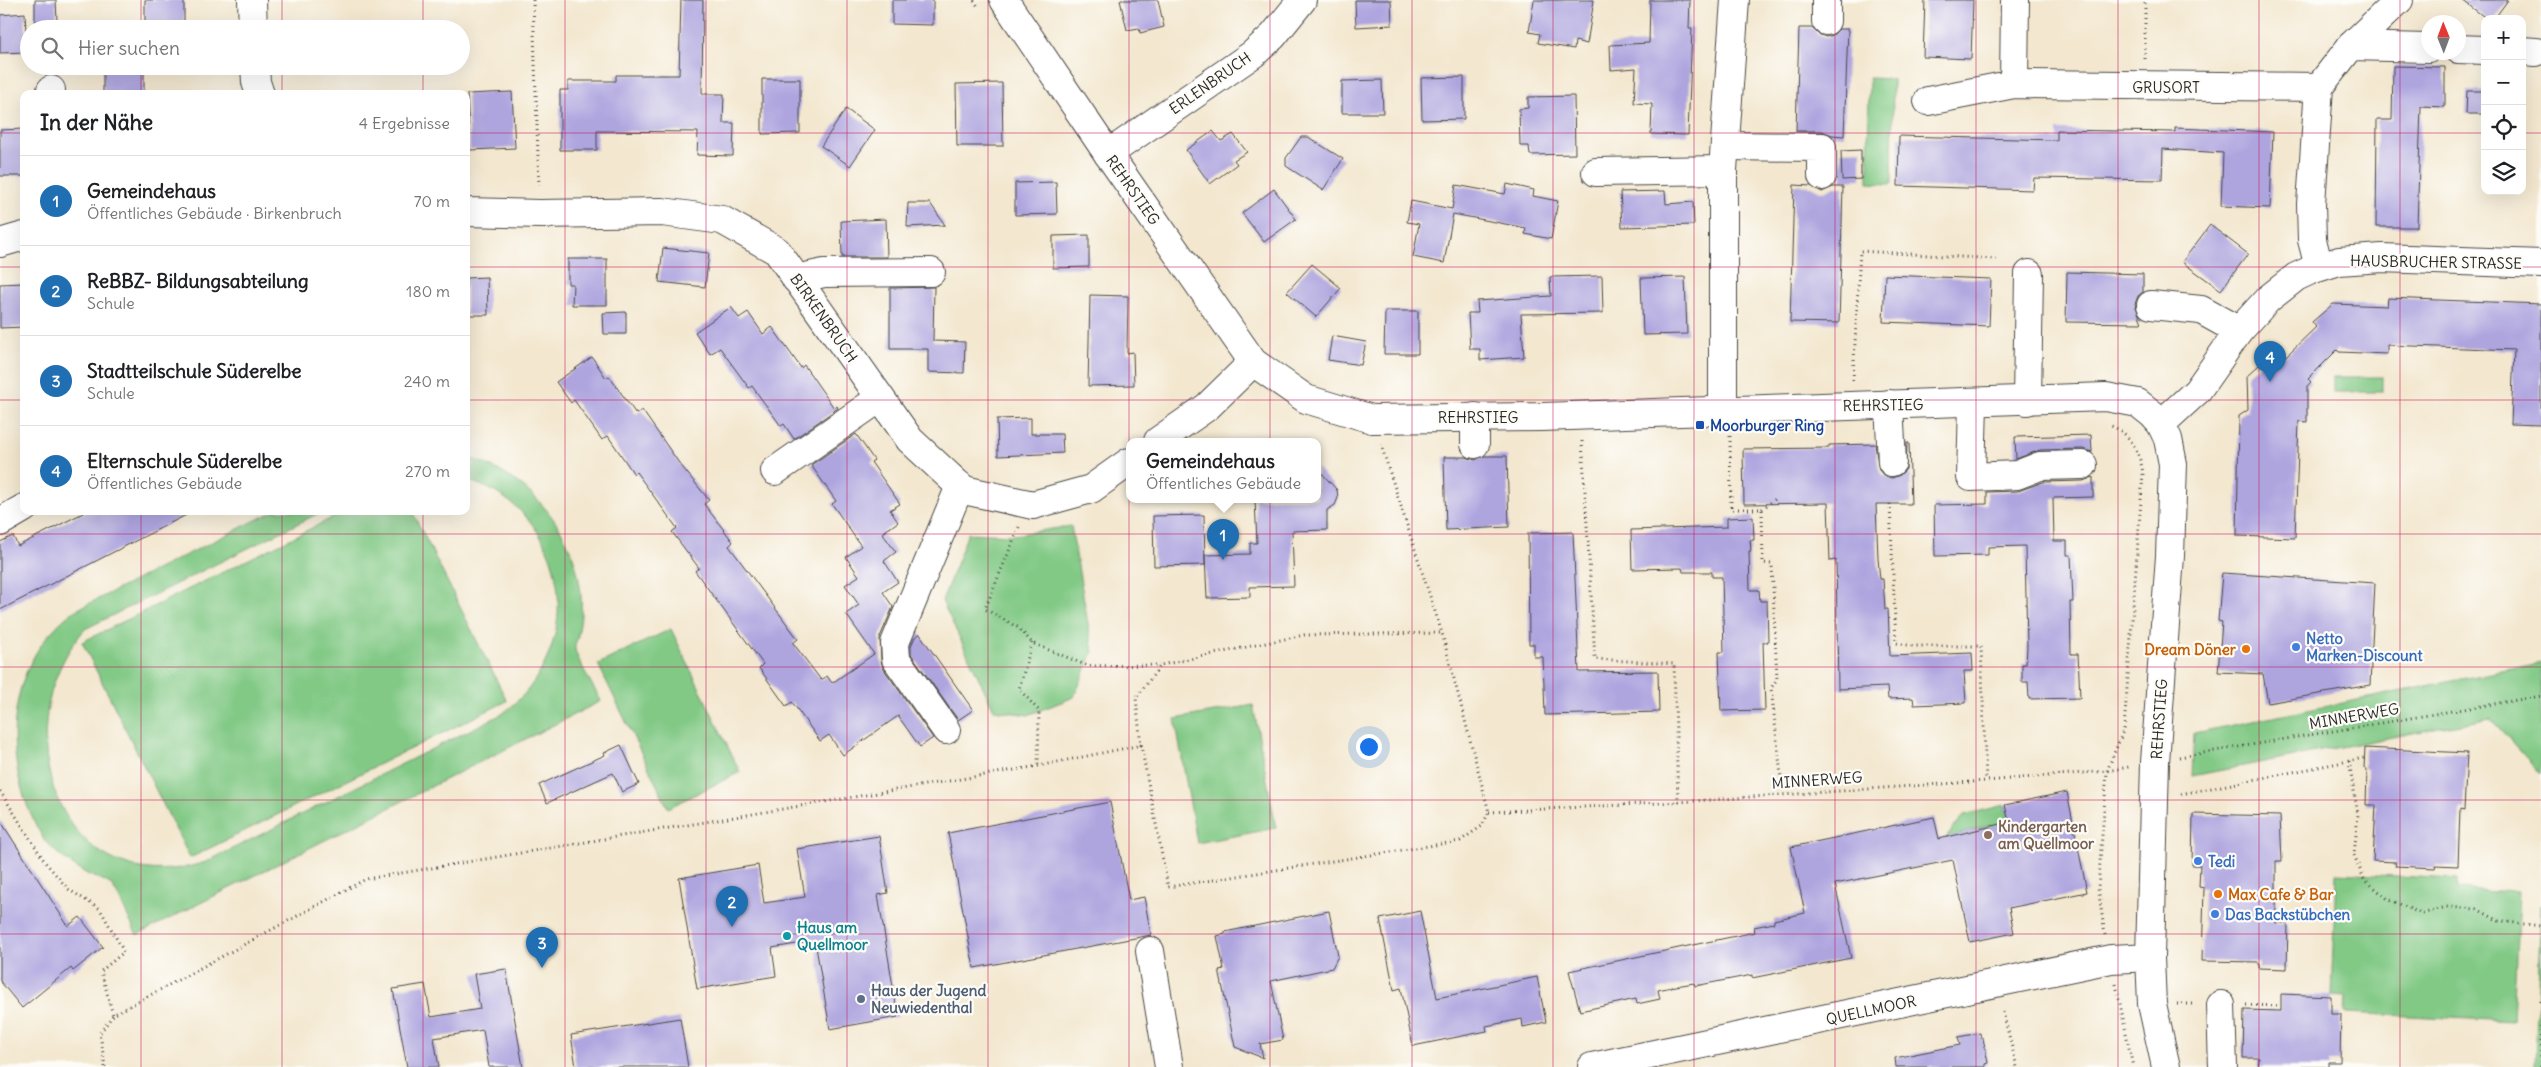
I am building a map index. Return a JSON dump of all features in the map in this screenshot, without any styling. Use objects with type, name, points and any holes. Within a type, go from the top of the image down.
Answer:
[{"type":"street","points":[[252,0],[253,20]]},
{"type":"street","name":"ERLENBRUCH","points":[[1108,154],[1253,54],[1273,36],[1302,0]]},
{"type":"street","points":[[1724,427],[1724,158],[1736,0]]},
{"type":"street","points":[[2014,84],[2016,0]]},
{"type":"street","points":[[2319,267],[2312,240],[2311,204],[2319,87],[2351,46],[2399,0]]},
{"type":"street","name":"REHRSTIEG","points":[[994,8],[1108,154],[1253,362],[1306,400],[1372,419],[1475,431],[1724,427],[1852,406],[1889,404],[1973,403],[2117,397],[2138,403],[2161,424],[2171,446],[2173,474],[2170,556],[2155,762],[2150,957],[2152,1004],[2166,1067]]},
{"type":"street","points":[[2351,46],[2421,48]]},
{"type":"street","points":[[2466,49],[2481,50]]},
{"type":"street","points":[[256,75],[259,90]]},
{"type":"street","name":"GRUSORT","points":[[1928,101],[2014,84],[2145,87],[2319,87]]},
{"type":"street","points":[[1596,172],[1822,147],[1822,176]]},
{"type":"street","name":"BIRKENBRUCH","points":[[470,212],[540,214],[662,212],[722,220],[776,251],[910,440],[964,490],[1033,505],[1091,489],[1126,464]]},
{"type":"street","points":[[0,244],[20,237]]},
{"type":"street","name":"HAUSBRUCHER STRASSE","points":[[2161,424],[2196,391],[2239,331],[2281,287],[2296,277],[2319,267],[2339,261],[2382,258],[2541,264]]},
{"type":"street","points":[[796,279],[824,273],[931,272]]},
{"type":"street","points":[[2027,400],[2029,274]]},
{"type":"street","points":[[2151,305],[2201,310],[2239,331]]},
{"type":"street","points":[[1162,438],[1207,407],[1253,362]]},
{"type":"street","points":[[775,471],[880,398]]},
{"type":"street","points":[[1973,403],[1971,477],[2017,475],[2040,466],[2083,465]]},
{"type":"street","points":[[1889,404],[1892,462]]},
{"type":"street","points":[[1971,462],[2016,461]]},
{"type":"street","points":[[946,730],[896,659],[894,643],[960,486]]},
{"type":"street","points":[[0,522],[20,510]]},
{"type":"street","points":[[1150,951],[1170,1067]]},
{"type":"street","name":"QUELLMOOR","points":[[1592,1067],[2111,959],[2150,957]]},
{"type":"street","points":[[2221,1005],[2223,1067]]},
{"type":"path","points":[[533,0],[540,214]]},
{"type":"path","points":[[974,0],[994,8]]},
{"type":"path","points":[[2145,0],[2145,87]]},
{"type":"path","points":[[1852,406],[1860,251],[1996,259]]},
{"type":"path","points":[[2106,425],[2114,427],[2134,444],[2143,473],[2124,729],[2107,771],[2098,888],[2106,939]]},
{"type":"path","points":[[1724,427],[1739,436]]},
{"type":"path","points":[[1724,427],[1731,509],[1762,509],[1778,497]]},
{"type":"path","points":[[1572,440],[1591,440]]},
{"type":"path","points":[[1582,440],[1595,659],[1674,664],[1678,802]]},
{"type":"path","points":[[1373,443],[1387,446]]},
{"type":"path","points":[[1161,665],[1136,698],[1142,745],[1168,887],[1460,841],[1482,826],[1489,812],[1442,634],[1381,445]]},
{"type":"path","points":[[1890,504],[1896,643],[1913,646],[1981,646],[1986,781]]},
{"type":"path","points":[[1033,505],[1014,535],[985,609],[1018,628],[1032,643],[1088,666],[1161,665],[1304,635],[1442,634]]},
{"type":"path","points":[[1762,509],[1763,563],[1772,564],[1777,679],[1771,688],[1784,793]]},
{"type":"path","points":[[1032,643],[1019,689],[1039,711],[1038,766]]},
{"type":"path","name":"MINNERWEG","points":[[2171,759],[2541,696]]},
{"type":"path","points":[[105,1067],[100,1033],[113,1015],[366,879],[1038,766],[1142,745]]},
{"type":"path","points":[[2181,794],[2364,758]]},
{"type":"path","points":[[2349,761],[2358,815],[2354,855],[2364,879],[2388,898],[2422,914],[2446,907],[2477,909],[2499,922],[2541,926]]},
{"type":"path","name":"MINNERWEG","points":[[1489,812],[1678,802],[1784,793],[1986,781],[2107,771],[2131,767]]},
{"type":"path","points":[[0,791],[44,862],[68,889],[100,909],[124,952],[101,971],[113,1015]]},
{"type":"path","points":[[2116,981],[2133,1067]]},
{"type":"path","points":[[2541,1000],[2541,1067]]},
{"type":"path","points":[[2003,1012],[2017,1067]]},
{"type":"green space","points":[[1869,78],[1893,79],[1892,184],[1868,183]]},
{"type":"green space","points":[[2333,377],[2382,377],[2382,392],[2333,392]]},
{"type":"green space","points":[[470,459],[510,477],[545,508],[559,528],[570,549],[577,572],[581,596],[581,620],[575,649],[582,667],[601,701],[137,935],[111,885],[75,867],[45,841],[30,813],[20,783],[15,752],[15,720],[20,689],[32,660],[50,634],[74,611],[266,515],[315,515],[85,629],[60,669],[47,713],[47,757],[58,799],[80,834],[112,859],[155,869],[206,862],[502,714],[530,687],[548,655],[557,620],[557,585],[548,551],[529,521],[502,496],[470,482]]},
{"type":"green space","points":[[338,515],[414,515],[507,701],[190,858],[82,642]]},
{"type":"green space","points":[[1071,526],[1093,652],[1074,697],[1028,715],[994,710],[942,601],[968,533],[1014,535]]},
{"type":"green space","points":[[671,629],[740,772],[668,808],[598,664]]},
{"type":"green space","points":[[2541,663],[2541,774],[2490,718],[2192,776],[2194,733]]},
{"type":"green space","points":[[1253,705],[1276,828],[1197,843],[1175,719]]},
{"type":"green space","points":[[2005,805],[2018,867],[2001,868],[1992,825],[1946,838],[1964,815]]},
{"type":"green space","points":[[2336,873],[2457,879],[2457,889],[2519,892],[2513,1021],[2345,1013],[2346,997],[2331,996]]},
{"type":"green space","points":[[2541,905],[2541,1067],[2535,1067]]},
{"type":"building","points":[[35,0],[56,0],[57,20],[35,20]]},
{"type":"building","points":[[145,0],[184,0],[184,20],[145,20]]},
{"type":"building","points":[[681,0],[703,0],[702,94],[724,94],[723,123],[734,123],[733,156],[697,155],[698,132],[597,131],[597,150],[560,150],[560,90],[568,90],[568,81],[616,81],[616,75],[679,75]]},
{"type":"building","points":[[892,0],[933,0],[933,25],[892,24]]},
{"type":"building","points":[[1120,0],[1158,0],[1164,27],[1140,33],[1139,28],[1127,30]]},
{"type":"building","points":[[1355,0],[1391,0],[1392,25],[1356,27]]},
{"type":"building","points":[[1534,0],[1594,0],[1587,44],[1575,41],[1574,49],[1538,43],[1540,34],[1529,32]]},
{"type":"building","points":[[1650,0],[1690,0],[1689,28],[1692,28],[1688,135],[1651,134],[1652,104],[1634,103],[1636,68],[1611,70],[1610,45],[1649,43]]},
{"type":"building","points":[[1925,0],[1973,0],[1971,59],[1923,57]]},
{"type":"building","points":[[2462,0],[2508,0],[2497,15],[2482,15]]},
{"type":"building","points":[[25,13],[25,20],[20,20],[20,52],[0,53],[0,15]]},
{"type":"building","points":[[1799,28],[1812,28],[1818,34],[1826,37],[1833,35],[1839,29],[1848,29],[1844,136],[1832,135],[1822,131],[1796,131]]},
{"type":"building","points":[[2393,66],[2445,67],[2445,107],[2421,106],[2417,227],[2376,227],[2377,120],[2392,120]]},
{"type":"building","points":[[103,75],[144,75],[144,90],[103,90]]},
{"type":"building","points":[[1464,77],[1464,119],[1422,120],[1421,78]]},
{"type":"building","points":[[762,79],[800,79],[800,133],[762,134]]},
{"type":"building","points":[[1382,80],[1383,113],[1342,113],[1342,81]]},
{"type":"building","points":[[1002,83],[1003,146],[957,146],[956,84]]},
{"type":"building","points":[[2467,91],[2481,91],[2481,114],[2466,114]]},
{"type":"building","points":[[512,92],[515,148],[470,150],[470,94]]},
{"type":"building","points":[[1574,96],[1575,154],[1530,155],[1529,146],[1520,146],[1519,109],[1528,108],[1528,97]]},
{"type":"building","points":[[846,109],[875,130],[850,166],[821,146]]},
{"type":"building","points":[[2175,128],[2273,132],[2270,208],[2221,206],[2223,153],[2163,149],[2162,180],[2034,178],[2033,190],[1898,186],[1899,136],[2057,140],[2057,130],[2175,132]]},
{"type":"building","points":[[20,129],[20,176],[0,176],[0,130]]},
{"type":"building","points":[[1213,131],[1221,141],[1233,134],[1247,152],[1234,160],[1237,164],[1210,184],[1186,150]]},
{"type":"building","points":[[1301,137],[1308,137],[1343,159],[1323,190],[1286,166],[1286,158]]},
{"type":"building","points":[[1861,150],[1861,179],[1842,180],[1841,151]]},
{"type":"building","points":[[1056,182],[1057,214],[1015,215],[1015,183]]},
{"type":"building","points":[[1507,184],[1534,190],[1533,196],[1558,201],[1551,239],[1525,234],[1526,228],[1453,214],[1444,263],[1413,257],[1419,224],[1407,222],[1411,201],[1452,209],[1456,185],[1505,194]]},
{"type":"building","points":[[1794,185],[1811,186],[1822,192],[1833,187],[1843,187],[1839,323],[1790,322]]},
{"type":"building","points":[[1274,189],[1296,219],[1264,242],[1242,213]]},
{"type":"building","points":[[1665,191],[1666,204],[1693,202],[1694,225],[1622,227],[1620,192]]},
{"type":"building","points":[[908,203],[930,203],[945,225],[907,227]]},
{"type":"building","points":[[886,219],[887,257],[842,257],[841,221]]},
{"type":"building","points":[[2210,225],[2248,254],[2221,290],[2182,262]]},
{"type":"building","points":[[1089,235],[1089,267],[1053,268],[1053,236]]},
{"type":"building","points":[[663,248],[709,253],[705,287],[659,282]]},
{"type":"building","points":[[568,259],[607,259],[607,305],[572,305],[573,284],[568,284]]},
{"type":"building","points":[[1312,264],[1341,288],[1316,317],[1287,292]]},
{"type":"building","points":[[2067,272],[2143,274],[2143,292],[2138,296],[2135,304],[2142,323],[2066,322]]},
{"type":"building","points":[[1885,275],[1991,279],[1989,326],[1883,322]]},
{"type":"building","points":[[1602,276],[1603,313],[1521,314],[1524,357],[1480,360],[1480,349],[1470,349],[1468,313],[1478,313],[1477,301],[1551,296],[1550,277]]},
{"type":"building","points":[[487,277],[488,315],[470,315],[470,278]]},
{"type":"building","points":[[1685,277],[1687,334],[1643,335],[1641,278]]},
{"type":"building","points":[[20,283],[20,327],[0,328],[0,284]]},
{"type":"building","points":[[934,287],[933,341],[965,342],[964,373],[928,372],[928,349],[890,349],[890,288]]},
{"type":"building","points":[[1090,295],[1128,296],[1127,353],[1133,352],[1134,385],[1088,386]]},
{"type":"building","points":[[2388,298],[2541,304],[2541,425],[2511,424],[2514,350],[2387,345],[2387,354],[2339,352],[2337,350],[2308,379],[2311,382],[2307,386],[2307,422],[2299,421],[2295,538],[2237,536],[2239,416],[2248,410],[2247,376],[2270,355],[2286,356],[2316,327],[2312,322],[2333,304],[2387,306]]},
{"type":"building","points":[[731,307],[739,318],[748,312],[763,334],[772,327],[801,368],[804,365],[834,408],[837,406],[838,408],[794,439],[784,424],[781,426],[752,386],[749,388],[720,348],[710,354],[695,332]]},
{"type":"building","points":[[1385,311],[1418,311],[1418,354],[1384,354]]},
{"type":"building","points":[[626,312],[626,334],[604,334],[603,313]]},
{"type":"building","points":[[1332,336],[1366,342],[1361,365],[1328,360]]},
{"type":"building","points":[[592,357],[606,378],[609,376],[636,414],[642,410],[679,463],[709,500],[704,504],[733,542],[729,546],[798,639],[793,643],[821,680],[827,676],[832,683],[874,654],[846,614],[859,605],[845,585],[859,576],[846,557],[861,546],[832,504],[836,501],[811,465],[856,434],[874,460],[871,462],[900,504],[890,510],[898,522],[882,533],[896,552],[884,561],[898,582],[883,592],[893,607],[880,637],[883,668],[933,738],[920,747],[898,716],[843,755],[829,735],[820,741],[792,702],[786,706],[759,668],[763,664],[695,571],[699,568],[672,532],[677,528],[636,472],[634,474],[608,436],[602,440],[574,400],[571,403],[556,382]]},
{"type":"building","points":[[1031,418],[1031,434],[1062,434],[1063,453],[998,456],[997,419]]},
{"type":"building","points":[[2091,435],[2092,452],[2083,449],[2040,450],[2016,459],[2015,437]]},
{"type":"building","points":[[1907,443],[1909,443],[1911,504],[1876,504],[1878,559],[1880,579],[1883,579],[1885,609],[1888,609],[1890,656],[1972,653],[1973,671],[1964,671],[1966,703],[1914,705],[1913,698],[1888,699],[1887,687],[1838,689],[1836,560],[1830,561],[1828,503],[1744,504],[1743,449],[1829,448],[1829,445],[1875,444],[1879,470],[1884,476],[1892,478],[1900,475],[1906,469]]},
{"type":"building","points":[[1484,456],[1507,456],[1509,527],[1446,530],[1444,457],[1466,457],[1475,460]]},
{"type":"building","points":[[1321,472],[1337,490],[1338,498],[1335,505],[1327,510],[1327,530],[1292,531],[1294,586],[1250,587],[1250,597],[1207,598],[1205,555],[1250,554],[1250,543],[1257,543],[1255,503],[1321,503]]},
{"type":"building","points":[[2093,477],[2093,497],[2053,498],[2054,541],[2067,541],[2067,555],[2071,555],[2073,602],[2070,602],[2071,654],[2078,654],[2080,698],[2029,699],[2028,682],[2022,682],[2022,664],[2026,664],[2027,648],[2025,546],[1988,547],[1988,555],[1935,556],[1934,505],[1987,504],[1987,492],[2018,491],[2043,482],[2083,481]]},
{"type":"building","points":[[79,515],[186,515],[0,610],[0,542],[13,536],[18,546]]},
{"type":"building","points":[[1204,515],[1205,565],[1154,566],[1153,516]]},
{"type":"building","points":[[1753,517],[1754,540],[1750,540],[1751,551],[1749,551],[1750,590],[1759,590],[1760,601],[1767,601],[1768,642],[1763,642],[1765,710],[1721,711],[1719,652],[1724,652],[1722,577],[1712,577],[1712,572],[1683,572],[1682,568],[1632,569],[1631,530],[1727,527],[1727,518]]},
{"type":"building","points":[[1573,532],[1579,672],[1658,671],[1659,712],[1545,715],[1543,657],[1534,657],[1534,644],[1529,644],[1528,533]]},
{"type":"building","name":"Netto Marken-Discount","points":[[2222,573],[2375,583],[2370,685],[2268,703],[2263,674],[2218,672],[2222,622],[2218,621]]},
{"type":"building","points":[[919,633],[973,710],[958,720],[911,654],[911,646]]},
{"type":"building","points":[[621,745],[639,784],[622,792],[613,773],[547,803],[539,785],[605,755],[604,753]]},
{"type":"building","points":[[2365,748],[2467,753],[2464,810],[2460,809],[2458,866],[2436,865],[2435,868],[2395,866],[2396,862],[2373,861],[2376,805],[2366,805],[2367,769],[2364,768]]},
{"type":"building","points":[[2067,792],[2087,892],[2009,908],[2014,933],[1970,942],[1953,860],[1835,884],[1851,958],[1752,978],[1752,975],[1695,986],[1694,983],[1676,986],[1658,990],[1660,999],[1637,1004],[1636,999],[1580,1011],[1569,971],[1755,932],[1754,927],[1805,913],[1791,847],[1934,817],[1939,839],[2009,822],[2005,805]]},
{"type":"building","points":[[1110,802],[1129,900],[1144,897],[1151,935],[974,968],[948,833]]},
{"type":"building","points":[[2193,814],[2280,816],[2282,861],[2276,861],[2276,923],[2288,923],[2287,969],[2259,968],[2259,962],[2202,961],[2204,888],[2199,887],[2200,865],[2192,865]]},
{"type":"building","points":[[0,820],[68,926],[80,917],[103,947],[73,971],[71,968],[22,1008],[0,981]]},
{"type":"building","name":"Haus am Quellmoor","points":[[879,836],[888,893],[878,895],[898,1017],[830,1029],[815,941],[772,948],[776,976],[697,989],[679,878],[758,865],[764,903],[805,897],[797,849]]},
{"type":"building","points":[[1329,911],[1338,956],[1332,968],[1271,981],[1283,1040],[1260,1044],[1263,1058],[1235,1047],[1219,970],[1224,969],[1217,936],[1225,934],[1225,932]]},
{"type":"building","points":[[1420,911],[1437,998],[1537,977],[1546,1022],[1523,1027],[1522,1019],[1486,1026],[1487,1031],[1413,1046],[1401,988],[1394,990],[1380,919]]},
{"type":"building","points":[[506,969],[523,1067],[489,1067],[483,1030],[434,1038],[439,1067],[407,1067],[393,989],[425,984],[431,1017],[480,1009],[474,974]]},
{"type":"building","points":[[2281,994],[2331,996],[2331,1014],[2341,1014],[2340,1062],[2329,1062],[2329,1067],[2258,1067],[2259,1058],[2243,1058],[2244,1010],[2281,1011]]},
{"type":"building","points":[[680,1018],[688,1067],[576,1067],[571,1035]]},
{"type":"building","points":[[1980,1033],[1981,1038],[1983,1038],[1988,1063],[1985,1064],[1985,1067],[1896,1067],[1895,1058],[1960,1045],[1958,1037]]},
{"type":"place","name":"Elternschule Süderelbe","points":[[2270,382]]},
{"type":"place","name":"Moorburger Ring","points":[[1700,425]]},
{"type":"place","name":"Gemeindehaus","points":[[1223,560]]},
{"type":"place","name":"Netto Marken-Discount","points":[[2296,647]]},
{"type":"place","name":"Dream Döner","points":[[2246,649]]},
{"type":"place","name":"Kindergarten am Quellmoor","points":[[1988,835]]},
{"type":"place","name":"Tedi","points":[[2198,861]]},
{"type":"place","name":"Max Cafe & Bar","points":[[2218,894]]},
{"type":"place","name":"Das Backstübchen","points":[[2215,914]]},
{"type":"place","name":"ReBBZ- Bildungsabteilung","points":[[732,927]]},
{"type":"place","name":"Haus am Quellmoor","points":[[787,936]]},
{"type":"place","name":"Stadtteilschule Süderelbe","points":[[542,968]]},
{"type":"place","name":"Haus der Jugend Neuwiedenthal","points":[[861,999]]}]
